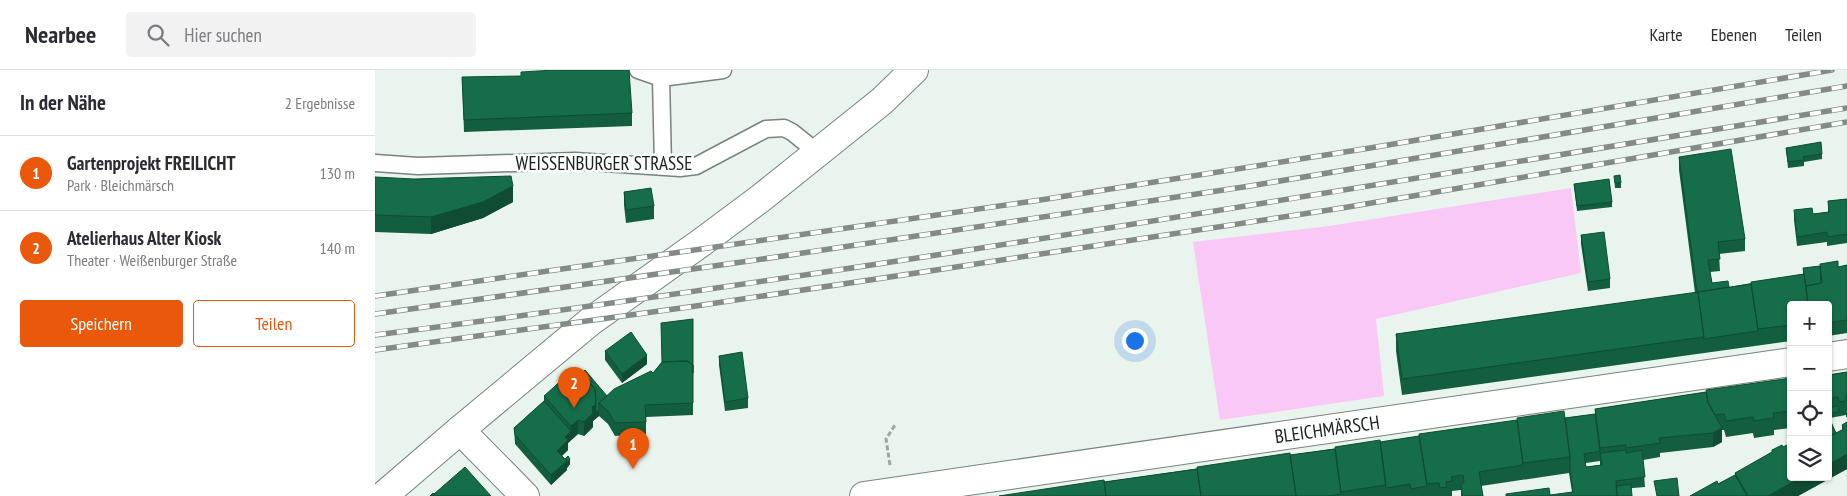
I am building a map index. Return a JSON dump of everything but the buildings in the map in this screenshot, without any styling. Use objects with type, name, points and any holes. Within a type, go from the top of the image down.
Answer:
[{"type":"street","points":[[383,496],[591,321],[702,242],[882,101],[914,70]]},
{"type":"street","points":[[1832,356],[1847,354]]},
{"type":"street","name":"BLEICHMÄRSCH","points":[[864,496],[1787,363]]},
{"type":"street","points":[[460,430],[525,496]]},
{"type":"lane","points":[[638,70],[661,78],[723,70]]},
{"type":"lane","points":[[661,78],[663,166]]},
{"type":"lane","name":"WEISSENBURGER STRASSE","points":[[375,163],[418,166],[575,161],[696,166],[718,156],[766,128],[783,128],[792,132],[817,152]]},
{"type":"path","points":[[894,491],[886,439],[895,425]]},
{"type":"shaded area","points":[[1571,188],[1581,273],[1376,319],[1384,396],[1220,420],[1193,242],[1329,226]]},
{"type":"railway","points":[[375,296],[1034,201],[1370,148],[1832,70]]},
{"type":"railway","points":[[375,314],[756,260],[1250,186],[1847,86]]},
{"type":"railway","points":[[375,335],[744,284],[928,256],[1847,108]]},
{"type":"railway","points":[[375,350],[696,306],[1342,208],[1847,122]]},
{"type":"place","name":"Atelierhaus Alter Kiosk","points":[[574,408]]},
{"type":"place","name":"Gartenprojekt FREILICHT","points":[[633,469]]}]
